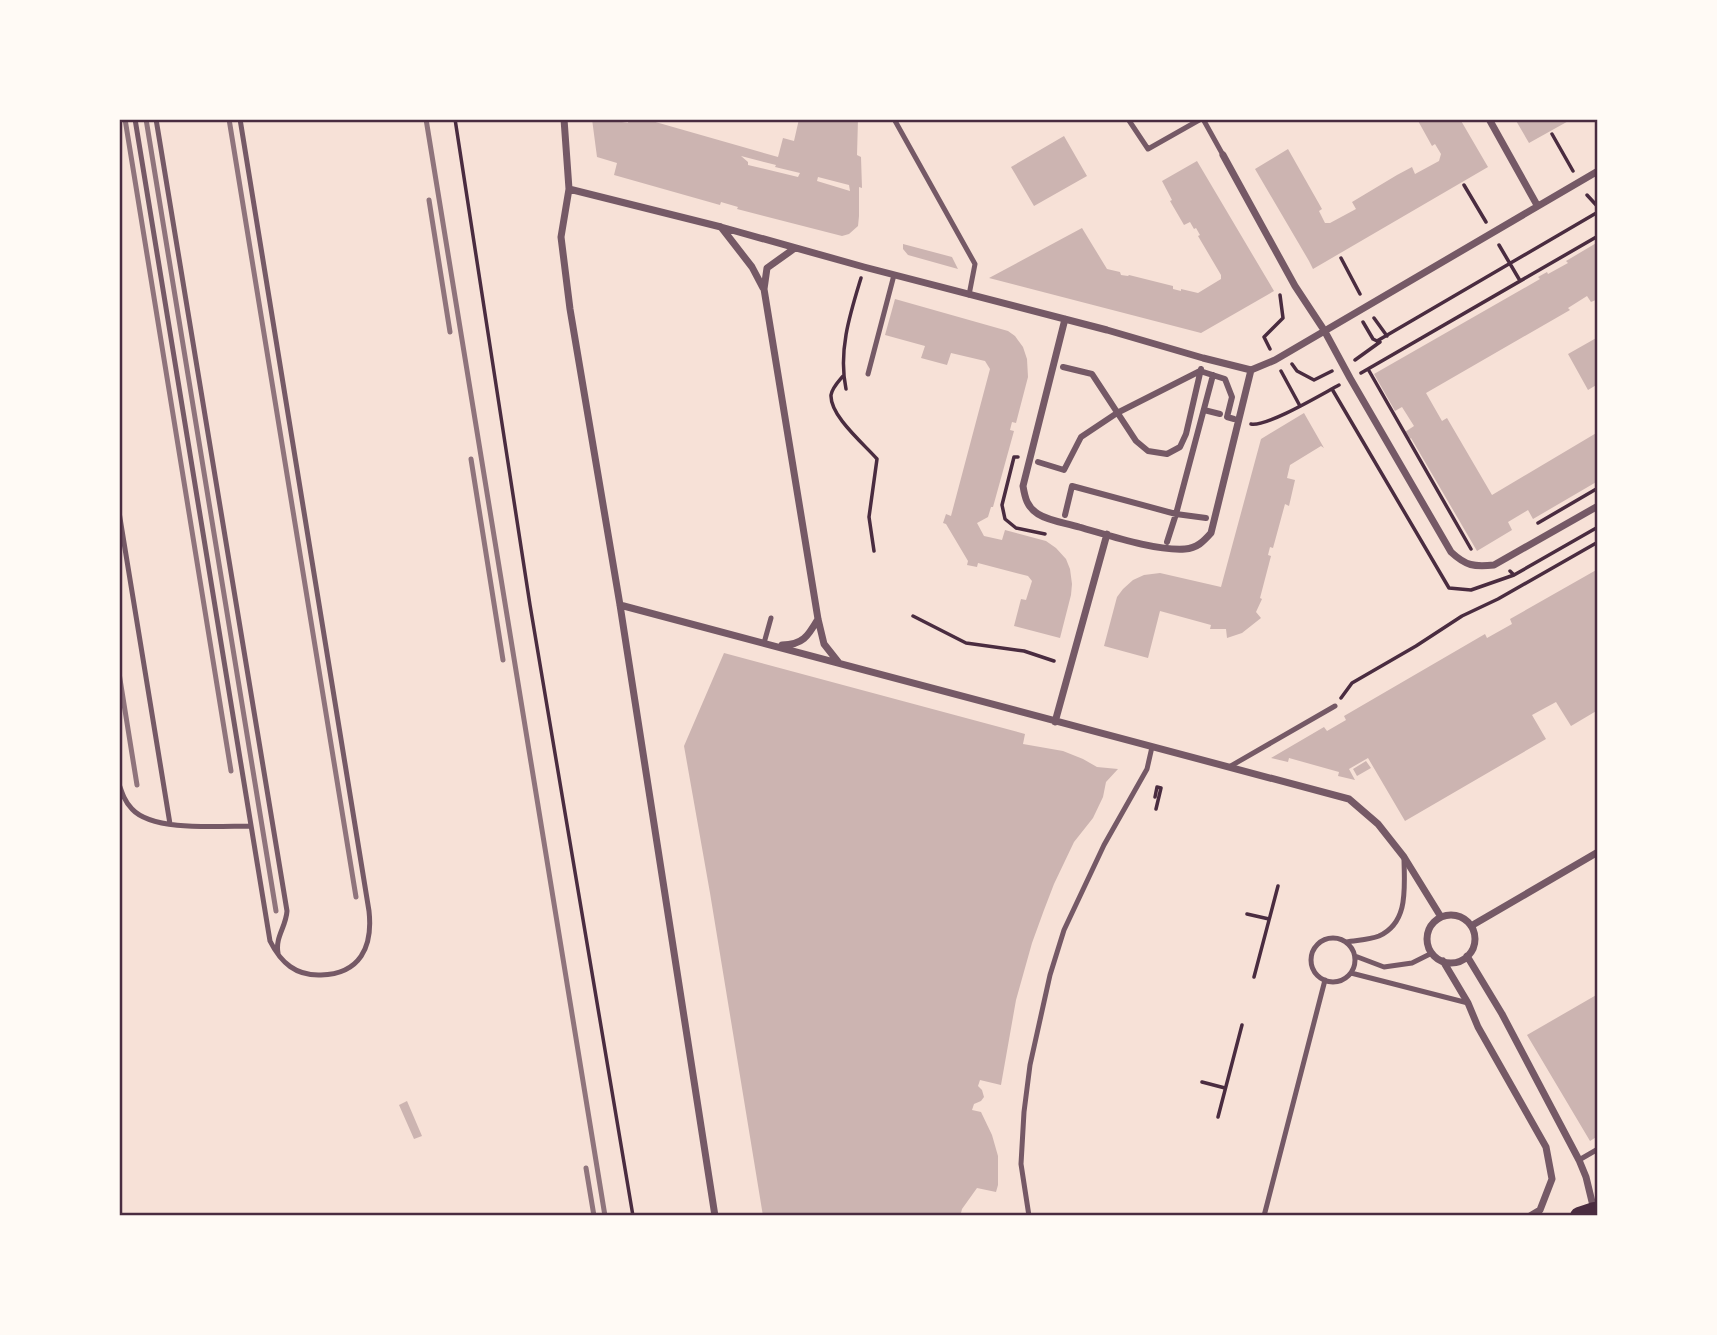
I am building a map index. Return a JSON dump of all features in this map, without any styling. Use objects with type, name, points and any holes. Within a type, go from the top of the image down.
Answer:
[{"type":"street","points":[[564,119],[569,189],[561,237],[570,309],[620,605],[715,1216]]},
{"type":"street","points":[[1489,119],[1537,205]]},
{"type":"street","points":[[1223,155],[1295,286],[1324,330],[1451,552],[1461,562],[1478,567],[1494,565],[1598,506]]},
{"type":"street","points":[[569,189],[721,227],[1251,370],[1275,360],[1598,171]]},
{"type":"street","points":[[721,227],[752,267],[764,289]]},
{"type":"street","points":[[795,248],[767,268],[764,289],[818,619],[824,644],[840,664]]},
{"type":"street","points":[[1065,319],[1023,486],[1025,500],[1036,513],[1046,518],[1165,549],[1187,549],[1200,545],[1212,533],[1251,370]]},
{"type":"street","points":[[1063,367],[1092,374],[1136,442],[1148,451],[1167,454],[1180,447],[1186,434],[1201,370]]},
{"type":"street","points":[[1065,514],[1072,486],[1065,470],[1081,437],[1118,413],[1201,370]]},
{"type":"street","points":[[1201,370],[1225,379],[1232,397],[1227,417],[1234,419]]},
{"type":"street","points":[[1167,542],[1213,375]]},
{"type":"street","points":[[1204,410],[1220,414]]},
{"type":"street","points":[[1038,462],[1065,470]]},
{"type":"street","points":[[1072,486],[1176,514],[1206,519]]},
{"type":"street","points":[[1055,722],[1107,534]]},
{"type":"street","points":[[620,605],[1349,799],[1378,824],[1404,857],[1441,917]]},
{"type":"street","points":[[768,644],[790,645],[806,638],[818,619]]},
{"type":"street","points":[[1471,926],[1598,852]]},
{"type":"street","points":[[1443,961],[1460,961],[1468,956],[1474,947],[1475,939],[1471,926],[1464,919],[1453,915],[1441,917],[1433,923],[1427,941],[1432,953],[1443,961],[1468,1003],[1478,1027],[1546,1147],[1552,1179],[1540,1210],[1531,1216]]},
{"type":"street","points":[[1468,956],[1502,1013],[1579,1160],[1586,1177],[1590,1213]]},
{"type":"street","points":[[1586,1177],[1598,1180]]},
{"type":"lane","points":[[135,119],[270,941],[283,962],[302,974],[321,975],[342,972],[357,962],[370,935],[370,925],[240,119]]},
{"type":"lane","points":[[156,119],[287,911],[277,943],[283,962]]},
{"type":"lane","points":[[894,119],[975,264],[969,295]]},
{"type":"lane","points":[[1128,119],[1148,149],[1202,119],[1223,155]]},
{"type":"lane","points":[[867,374],[894,275]]},
{"type":"lane","points":[[119,512],[170,824]]},
{"type":"lane","points":[[768,644],[771,618]]},
{"type":"lane","points":[[1229,767],[1335,706]]},
{"type":"lane","points":[[1028,1216],[1021,1164],[1024,1112],[1030,1065],[1050,975],[1064,930],[1104,845],[1147,769],[1152,747]]},
{"type":"lane","points":[[119,787],[130,808],[153,821],[170,824],[251,826]]},
{"type":"lane","points":[[1346,942],[1377,937],[1391,929],[1398,921],[1404,903],[1404,857]]},
{"type":"lane","points":[[1338,939],[1346,942],[1355,956],[1351,973],[1345,979],[1337,982],[1325,980],[1314,972],[1312,955],[1321,942],[1338,939]]},
{"type":"lane","points":[[1355,956],[1384,967],[1412,963],[1432,953]]},
{"type":"lane","points":[[1351,973],[1468,1003]]},
{"type":"lane","points":[[1264,1216],[1325,980]]},
{"type":"lane","points":[[1579,1160],[1598,1149]]},
{"type":"path","points":[[455,119],[528,592],[633,1216]]},
{"type":"path","points":[[1552,134],[1574,172]]},
{"type":"path","points":[[1464,185],[1486,222]]},
{"type":"path","points":[[1587,195],[1598,207]]},
{"type":"path","points":[[1357,311],[1373,339],[1377,341],[1598,212]]},
{"type":"path","points":[[1359,374],[1598,236]]},
{"type":"path","points":[[1499,245],[1520,280]]},
{"type":"path","points":[[1341,258],[1360,294]]},
{"type":"path","points":[[846,388],[842,363],[844,346],[862,275]]},
{"type":"path","points":[[1270,349],[1264,337],[1283,318],[1280,295]]},
{"type":"path","points":[[1374,317],[1387,336]]},
{"type":"path","points":[[1368,369],[1478,556]]},
{"type":"path","points":[[1281,370],[1300,406]]},
{"type":"path","points":[[843,376],[831,393],[832,404],[843,423],[877,459],[869,517],[874,551]]},
{"type":"path","points":[[1249,424],[1259,425],[1341,383]]},
{"type":"path","points":[[1504,560],[1514,575],[1598,527]]},
{"type":"path","points":[[1335,706],[1352,683],[1462,616],[1498,599],[1598,542]]},
{"type":"path","points":[[913,616],[966,643],[1024,651],[1054,661]]},
{"type":"path","points":[[1155,797],[1157,787],[1161,788],[1156,809]]},
{"type":"path","points":[[1254,977],[1278,886]]},
{"type":"path","points":[[1247,914],[1269,919]]},
{"type":"path","points":[[1218,1117],[1241,1025]]},
{"type":"path","points":[[1202,1082],[1225,1088]]},
{"type":"building","points":[[592,119],[623,119],[622,122],[628,123],[629,119],[645,119],[778,157],[783,138],[794,141],[799,119],[858,119],[857,155],[861,157],[862,188],[859,187],[858,226],[842,236],[737,209],[738,207],[721,202],[720,205],[614,175],[617,163],[597,157]],"holes":[[[741,156],[776,165],[775,167],[800,173],[798,177],[748,165]],[[818,177],[849,185],[850,191],[817,181]]]},
{"type":"building","points":[[1417,119],[1460,119],[1488,167],[1313,269],[1255,169],[1288,149],[1322,209],[1319,211],[1325,223],[1330,223],[1356,209],[1352,202],[1397,175],[1412,167],[1415,174],[1439,161],[1441,154],[1435,144],[1432,146]]},
{"type":"building","points":[[1515,119],[1572,119],[1529,143]]},
{"type":"building","points":[[1064,136],[1087,176],[1034,206],[1011,167]]},
{"type":"building","points":[[1197,161],[1274,291],[1201,333],[989,278],[1082,228],[1107,269],[1120,272],[1121,275],[1173,286],[1173,289],[1198,293],[1221,279],[1221,275],[1196,228],[1194,229],[1190,222],[1184,225],[1162,181]]},
{"type":"building","points":[[1598,242],[1598,299],[1591,302],[1587,296],[1568,308],[1570,310],[1426,393],[1442,421],[1447,418],[1492,495],[1598,432],[1598,481],[1533,519],[1528,510],[1508,522],[1512,530],[1477,551],[1405,432],[1414,426],[1402,407],[1395,411],[1374,374],[1540,279],[1538,277],[1568,263],[1566,261]]},
{"type":"building","points":[[903,244],[952,257],[958,269],[908,255]]},
{"type":"building","points":[[895,299],[1008,331],[1023,347],[1028,377],[1016,423],[1012,422],[1010,430],[1014,431],[993,507],[988,517],[977,523],[984,536],[1002,540],[1005,530],[1046,541],[1066,559],[1072,584],[1060,638],[1014,626],[1021,599],[1026,600],[1032,581],[1028,576],[978,563],[977,567],[967,565],[968,561],[943,523],[946,514],[951,516],[990,369],[985,361],[951,353],[947,365],[921,358],[925,346],[885,335]]},
{"type":"building","points":[[1598,337],[1598,384],[1588,390],[1568,354]]},
{"type":"building","points":[[1304,413],[1324,448],[1321,446],[1290,465],[1287,478],[1295,480],[1289,506],[1285,504],[1273,548],[1270,547],[1268,555],[1271,556],[1260,598],[1262,599],[1256,612],[1261,618],[1242,633],[1227,638],[1226,629],[1210,629],[1211,625],[1160,611],[1148,658],[1104,646],[1117,597],[1133,580],[1160,573],[1221,587],[1261,439]]},
{"type":"building","points":[[1598,569],[1598,710],[1571,726],[1556,702],[1532,715],[1546,739],[1405,821],[1368,758],[1349,769],[1355,780],[1338,776],[1339,772],[1289,758],[1288,762],[1271,758],[1324,727],[1327,731],[1346,720],[1344,716],[1485,634],[1487,638],[1512,624],[1510,619]]},
{"type":"building","points":[[724,653],[1025,734],[1023,744],[1063,751],[1097,767],[1118,769],[1106,782],[1103,797],[1093,818],[1074,842],[1044,910],[1016,1000],[1001,1085],[980,1080],[978,1086],[984,1097],[974,1104],[972,1110],[981,1112],[992,1135],[998,1156],[998,1185],[996,1192],[977,1188],[962,1209],[963,1216],[763,1216],[684,746]]},
{"type":"building","points":[[1366,761],[1371,768],[1357,776],[1353,769]]},
{"type":"building","points":[[1598,994],[1598,1136],[1590,1141],[1527,1035]]},
{"type":"building","points":[[407,1101],[422,1136],[414,1139],[399,1105]]},
{"type":"railway","points":[[125,119],[231,771]]},
{"type":"railway","points":[[146,119],[276,911]]},
{"type":"railway","points":[[229,119],[356,897]]},
{"type":"railway","points":[[426,119],[605,1216]]},
{"type":"railway","points":[[429,200],[450,332]]},
{"type":"railway","points":[[471,459],[503,660]]},
{"type":"railway","points":[[119,673],[137,785]]},
{"type":"railway","points":[[586,1168],[594,1216]]}]
